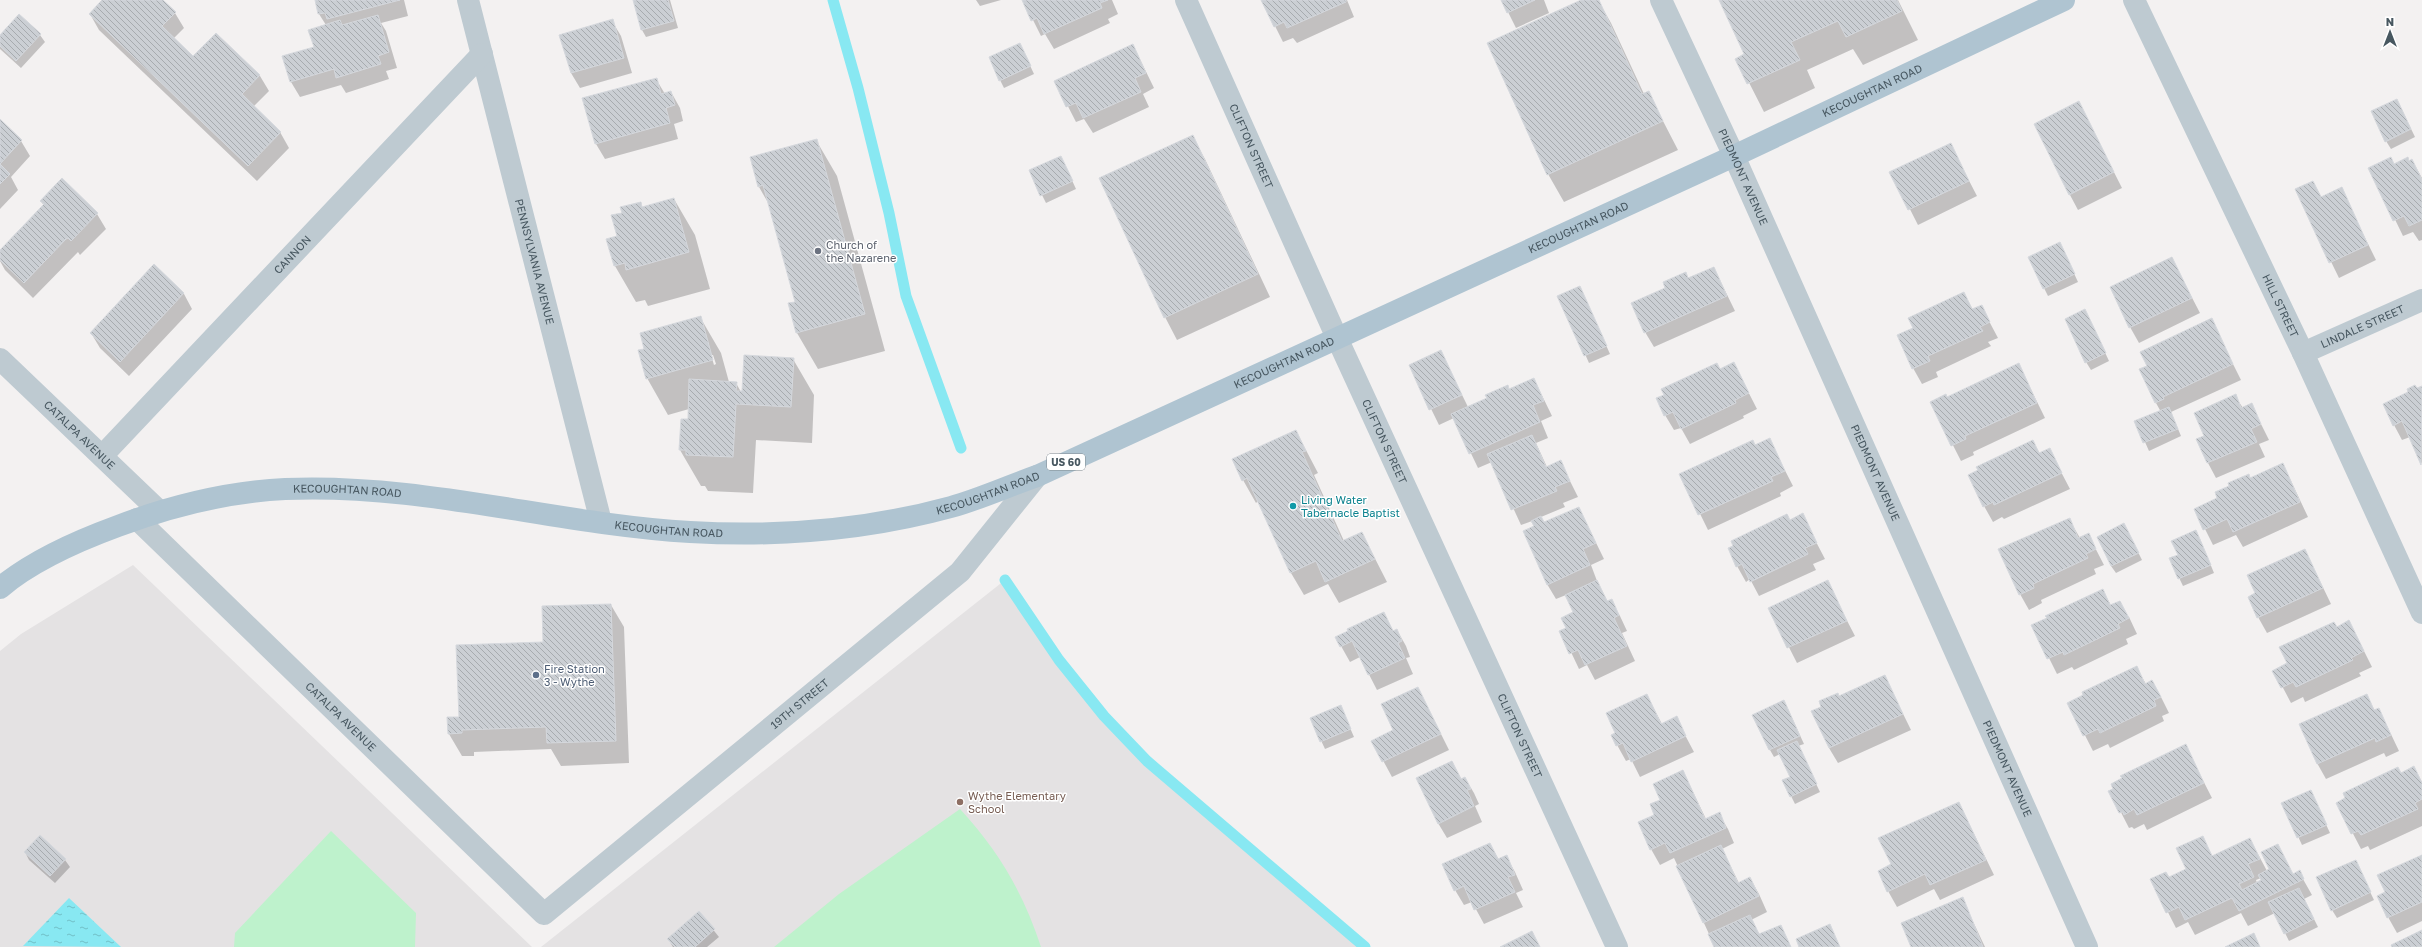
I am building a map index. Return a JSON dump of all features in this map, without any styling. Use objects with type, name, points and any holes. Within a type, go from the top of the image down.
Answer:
[{"type":"main road","name":"KECOUGHTAN ROAD","points":[[0,588],[12,578],[82,539],[159,511],[220,497],[284,489],[351,489],[441,498],[602,522],[691,532],[761,533],[859,526],[951,507],[1037,476],[1734,156],[2064,0]]},
{"type":"street","name":"PENNSYLVANIA AVENUE","points":[[468,0],[602,522]]},
{"type":"street","name":"CLIFTON STREET","points":[[1186,0],[1337,338],[1618,947]]},
{"type":"street","name":"PIEDMONT AVENUE","points":[[1661,0],[1734,156],[2087,947]]},
{"type":"street","name":"HILL STREET","points":[[2134,0],[2303,353],[2422,613]]},
{"type":"street","name":"CANNON","points":[[102,456],[482,54]]},
{"type":"street","name":"LINDALE STREET","points":[[2303,353],[2422,300]]},
{"type":"street","name":"CATALPA AVENUE","points":[[0,359],[159,511]]},
{"type":"street","name":"19TH STREET","points":[[544,914],[960,572],[1037,476]]},
{"type":"street","name":"CATALPA AVENUE","points":[[137,519],[544,914]]},
{"type":"shaded area","points":[[133,565],[532,947],[0,947],[0,651],[21,634]]},
{"type":"shaded area","name":"Wythe Elementary School","points":[[1005,580],[1059,660],[1104,716],[1147,761],[1365,947],[541,947]]},
{"type":"green space","points":[[960,809],[986,840],[1018,891],[1027,909],[1041,947],[774,947],[839,894]]},
{"type":"green space","points":[[331,831],[416,913],[415,947],[234,947],[235,933]]},
{"type":"water","points":[[69,898],[121,947],[23,946]]},
{"type":"building","points":[[102,0],[163,0],[176,12],[162,26],[193,56],[216,33],[260,75],[242,94],[281,132],[248,166],[89,14]]},
{"type":"building","points":[[315,0],[400,0],[327,19],[325,13],[318,14]]},
{"type":"building","points":[[633,0],[668,0],[674,21],[641,30]]},
{"type":"building","points":[[1022,0],[1108,0],[1100,3],[1102,8],[1044,34],[1037,18],[1031,21]]},
{"type":"building","points":[[1261,0],[1346,0],[1346,2],[1287,28],[1284,22],[1274,27]]},
{"type":"building","points":[[1501,0],[1535,0],[1507,13]]},
{"type":"building","points":[[1581,0],[1599,0],[1642,94],[1649,91],[1663,121],[1547,175],[1487,43]]},
{"type":"building","points":[[1719,0],[1897,0],[1902,11],[1846,37],[1838,21],[1791,42],[1800,60],[1747,84],[1735,59],[1744,54]]},
{"type":"building","points":[[19,14],[41,34],[16,61],[0,46],[0,35]]},
{"type":"building","points":[[378,15],[389,52],[378,56],[381,64],[336,78],[334,69],[290,82],[282,56],[314,47],[308,30],[340,20],[342,25]]},
{"type":"building","points":[[613,19],[624,58],[571,73],[559,35]]},
{"type":"building","points":[[1020,43],[1031,66],[999,81],[989,57]]},
{"type":"building","points":[[1133,44],[1146,73],[1135,78],[1141,92],[1083,118],[1076,103],[1066,107],[1054,81]]},
{"type":"building","points":[[657,78],[661,94],[671,91],[675,105],[666,108],[670,123],[595,144],[582,98]]},
{"type":"building","points":[[2397,99],[2411,129],[2385,142],[2371,111]]},
{"type":"building","points":[[2079,101],[2114,172],[2069,195],[2034,124]]},
{"type":"building","points":[[0,119],[22,140],[0,164]]},
{"type":"building","points":[[1193,135],[1258,274],[1164,318],[1099,178]]},
{"type":"building","points":[[817,139],[865,314],[796,333],[788,303],[795,302],[763,185],[758,187],[750,157]]},
{"type":"building","points":[[1951,143],[1969,181],[1908,210],[1889,172]]},
{"type":"building","points":[[1061,156],[1073,181],[1040,196],[1029,170]]},
{"type":"building","points":[[2391,157],[2394,164],[2408,157],[2409,161],[2412,159],[2422,180],[2422,220],[2409,226],[2404,216],[2393,221],[2368,168]]},
{"type":"building","points":[[0,164],[10,174],[0,184]]},
{"type":"building","points":[[62,178],[98,213],[71,241],[68,238],[66,239],[24,283],[0,260],[0,250],[44,204],[40,201]]},
{"type":"building","points":[[2313,181],[2321,197],[2342,187],[2368,245],[2329,263],[2295,189]]},
{"type":"building","points":[[674,198],[689,252],[626,270],[625,263],[614,266],[606,239],[617,236],[611,215],[622,213],[620,207],[641,202],[642,207]]},
{"type":"building","points":[[2060,242],[2075,274],[2043,289],[2028,257]]},
{"type":"building","points":[[2172,257],[2192,298],[2129,328],[2110,287]]},
{"type":"building","points":[[154,264],[184,293],[120,362],[90,333]]},
{"type":"building","points":[[1714,267],[1727,296],[1644,333],[1631,303],[1665,288],[1663,282],[1686,272],[1688,278]]},
{"type":"building","points":[[1580,286],[1607,346],[1584,356],[1557,296]]},
{"type":"building","points":[[1964,292],[1972,309],[1982,305],[1990,322],[1980,327],[1983,331],[1928,356],[1930,361],[1912,369],[1897,335],[1913,328],[1908,318]]},
{"type":"building","points":[[2085,309],[2106,353],[2085,363],[2065,319]]},
{"type":"building","points":[[701,316],[713,360],[646,379],[638,350],[644,349],[640,333]]},
{"type":"building","points":[[2212,318],[2233,364],[2163,397],[2164,399],[2155,403],[2139,369],[2147,366],[2140,352]]},
{"type":"building","points":[[1441,350],[1462,395],[1429,410],[1409,365]]},
{"type":"building","points":[[744,355],[794,358],[791,407],[736,404],[733,457],[686,455],[686,450],[679,450],[681,419],[688,419],[689,379],[737,382],[736,391],[742,391]]},
{"type":"building","points":[[1734,362],[1749,393],[1735,400],[1736,403],[1681,429],[1673,412],[1664,416],[1656,398],[1664,395],[1661,389],[1717,363],[1720,369]]},
{"type":"building","points":[[2019,363],[2037,403],[1965,436],[1966,439],[1951,446],[1930,402],[1946,394],[1947,397]]},
{"type":"building","points":[[1534,378],[1544,401],[1533,405],[1540,422],[1469,454],[1451,414],[1487,398],[1485,395],[1508,385],[1509,389]]},
{"type":"building","points":[[2415,385],[2417,388],[2422,386],[2421,465],[2402,421],[2393,426],[2383,404],[2408,392],[2407,389]]},
{"type":"building","points":[[2236,394],[2241,408],[2252,403],[2261,424],[2251,429],[2257,442],[2207,463],[2196,439],[2204,436],[2194,413]]},
{"type":"building","points":[[2169,407],[2178,429],[2143,443],[2134,421]]},
{"type":"building","name":"Living Water Tabernacle Baptist","points":[[1296,430],[1306,451],[1302,452],[1342,541],[1362,532],[1375,559],[1325,582],[1316,561],[1290,573],[1247,478],[1242,481],[1232,459]]},
{"type":"building","points":[[1532,435],[1546,467],[1561,460],[1570,481],[1555,487],[1557,491],[1511,510],[1487,454]]},
{"type":"building","points":[[1770,438],[1785,471],[1771,477],[1773,481],[1698,515],[1679,474],[1753,440],[1755,445]]},
{"type":"building","points":[[2033,440],[2039,453],[2050,448],[2062,473],[1994,505],[1993,502],[1983,507],[1968,475],[1978,470],[1976,467]]},
{"type":"building","points":[[2283,463],[2300,502],[2233,532],[2227,519],[2203,530],[2194,509],[2217,498],[2215,492],[2229,486],[2228,483],[2249,474],[2250,478]]},
{"type":"building","points":[[1579,507],[1596,543],[1583,549],[1590,565],[1547,585],[1523,531],[1534,526],[1531,521],[1541,516],[1544,522]]},
{"type":"building","points":[[1803,513],[1817,543],[1805,548],[1808,554],[1750,582],[1742,564],[1736,567],[1728,548],[1733,546],[1731,541],[1787,514],[1790,520]]},
{"type":"building","points":[[2070,518],[2078,538],[2089,533],[2096,549],[2086,554],[2088,558],[2033,584],[2034,588],[2019,595],[1998,549]]},
{"type":"building","points":[[2124,523],[2139,553],[2111,566],[2097,537]]},
{"type":"building","points":[[2196,530],[2211,565],[2178,579],[2169,558],[2178,555],[2171,541]]},
{"type":"building","points":[[2305,549],[2323,588],[2257,618],[2248,597],[2255,593],[2247,575]]},
{"type":"building","points":[[1597,580],[1607,601],[1612,599],[1619,615],[1614,618],[1627,646],[1585,665],[1578,650],[1569,654],[1559,631],[1566,628],[1561,618],[1573,612],[1565,595]]},
{"type":"building","points":[[1828,580],[1847,621],[1787,648],[1768,608]]},
{"type":"building","points":[[2103,589],[2110,605],[2120,601],[2129,618],[2118,624],[2120,628],[2064,655],[2063,652],[2047,659],[2031,625],[2047,618],[2045,616]]},
{"type":"building","name":"Fire Station 3 - Wythe","points":[[611,604],[616,741],[547,743],[546,727],[462,730],[462,733],[448,734],[447,717],[459,717],[456,645],[543,642],[542,606]]},
{"type":"building","points":[[1384,612],[1393,631],[1397,629],[1402,641],[1398,643],[1405,658],[1368,675],[1352,641],[1340,647],[1335,637],[1348,631],[1347,629]]},
{"type":"building","points":[[2349,620],[2364,651],[2351,658],[2353,660],[2296,687],[2293,682],[2281,688],[2272,671],[2287,663],[2279,647],[2334,622],[2337,627]]},
{"type":"building","points":[[2137,666],[2145,684],[2152,680],[2161,697],[2154,700],[2156,706],[2100,733],[2098,729],[2083,736],[2067,703],[2083,695],[2082,692]]},
{"type":"building","points":[[1885,675],[1903,714],[1829,748],[1811,711],[1821,707],[1819,701],[1838,693],[1839,696]]},
{"type":"building","points":[[1418,687],[1441,734],[1382,762],[1371,741],[1393,730],[1381,704]]},
{"type":"building","points":[[1647,694],[1661,724],[1677,716],[1686,736],[1631,762],[1623,743],[1616,746],[1611,735],[1615,733],[1606,713]]},
{"type":"building","points":[[2367,694],[2374,710],[2379,708],[2391,735],[2376,742],[2375,738],[2317,764],[2299,724]]},
{"type":"building","points":[[1784,700],[1800,736],[1769,750],[1752,715]]},
{"type":"building","points":[[1341,705],[1351,729],[1320,742],[1310,718]]},
{"type":"building","points":[[1797,741],[1817,784],[1790,797],[1782,780],[1790,777],[1777,750]]},
{"type":"building","points":[[2186,744],[2204,783],[2137,815],[2134,809],[2124,815],[2123,812],[2119,813],[2108,791],[2113,789],[2111,784],[2122,778],[2120,776]]},
{"type":"building","points":[[1452,761],[1461,779],[1465,777],[1471,789],[1467,790],[1474,806],[1438,824],[1416,778]]},
{"type":"building","points":[[2414,766],[2422,783],[2422,799],[2415,803],[2418,809],[2361,835],[2358,831],[2351,834],[2336,803],[2345,798],[2343,793],[2398,767],[2401,773]]},
{"type":"building","points":[[1683,770],[1705,819],[1720,812],[1726,828],[1670,853],[1665,843],[1650,850],[1638,822],[1654,815],[1650,804],[1660,800],[1653,784]]},
{"type":"building","points":[[2311,790],[2327,825],[2297,838],[2281,803]]},
{"type":"building","points":[[1959,802],[1986,860],[1930,885],[1925,874],[1887,892],[1878,871],[1891,864],[1878,838]]},
{"type":"building","points":[[40,835],[66,859],[50,876],[24,852]]},
{"type":"building","points":[[2203,836],[2212,856],[2250,838],[2260,859],[2248,864],[2254,877],[2239,884],[2242,890],[2261,880],[2258,875],[2269,869],[2261,852],[2278,844],[2293,874],[2300,870],[2304,879],[2239,911],[2232,898],[2185,920],[2179,907],[2166,913],[2150,879],[2166,872],[2169,877],[2186,869],[2176,848]]},
{"type":"building","points":[[1490,843],[1498,859],[1507,855],[1515,875],[1508,877],[1515,892],[1474,910],[1464,886],[1454,891],[1442,864]]},
{"type":"building","points":[[1721,845],[1738,883],[1750,877],[1759,896],[1703,923],[1676,866]]},
{"type":"building","points":[[2422,855],[2422,902],[2387,918],[2377,896],[2385,892],[2377,875]]},
{"type":"building","points":[[2356,860],[2371,892],[2331,911],[2316,877]]},
{"type":"building","points":[[2299,888],[2314,919],[2284,934],[2268,902]]},
{"type":"building","points":[[1963,897],[1983,947],[1911,947],[1901,923]]},
{"type":"building","points":[[699,911],[715,929],[695,947],[675,947],[667,939]]},
{"type":"building","points":[[1750,915],[1759,934],[1781,925],[1791,947],[1714,947],[1708,934]]},
{"type":"building","points":[[1830,924],[1840,947],[1799,947],[1796,939]]},
{"type":"building","points":[[2422,930],[2422,947],[2392,947],[2391,945]]},
{"type":"building","points":[[1532,931],[1540,947],[1500,947]]},
{"type":"building","points":[[2254,933],[2260,947],[2225,947]]},
{"type":"waterway","points":[[833,0],[858,88],[889,213],[906,296],[961,448]]},
{"type":"waterway","points":[[1005,580],[1059,660],[1104,716],[1147,761],[1365,947]]},
{"type":"place","name":"Church of the Nazarene","points":[[818,251]]},
{"type":"place","name":"Living Water Tabernacle Baptist","points":[[1293,506]]},
{"type":"place","name":"Fire Station 3 - Wythe","points":[[536,675]]},
{"type":"place","name":"Wythe Elementary School","points":[[960,802]]}]
